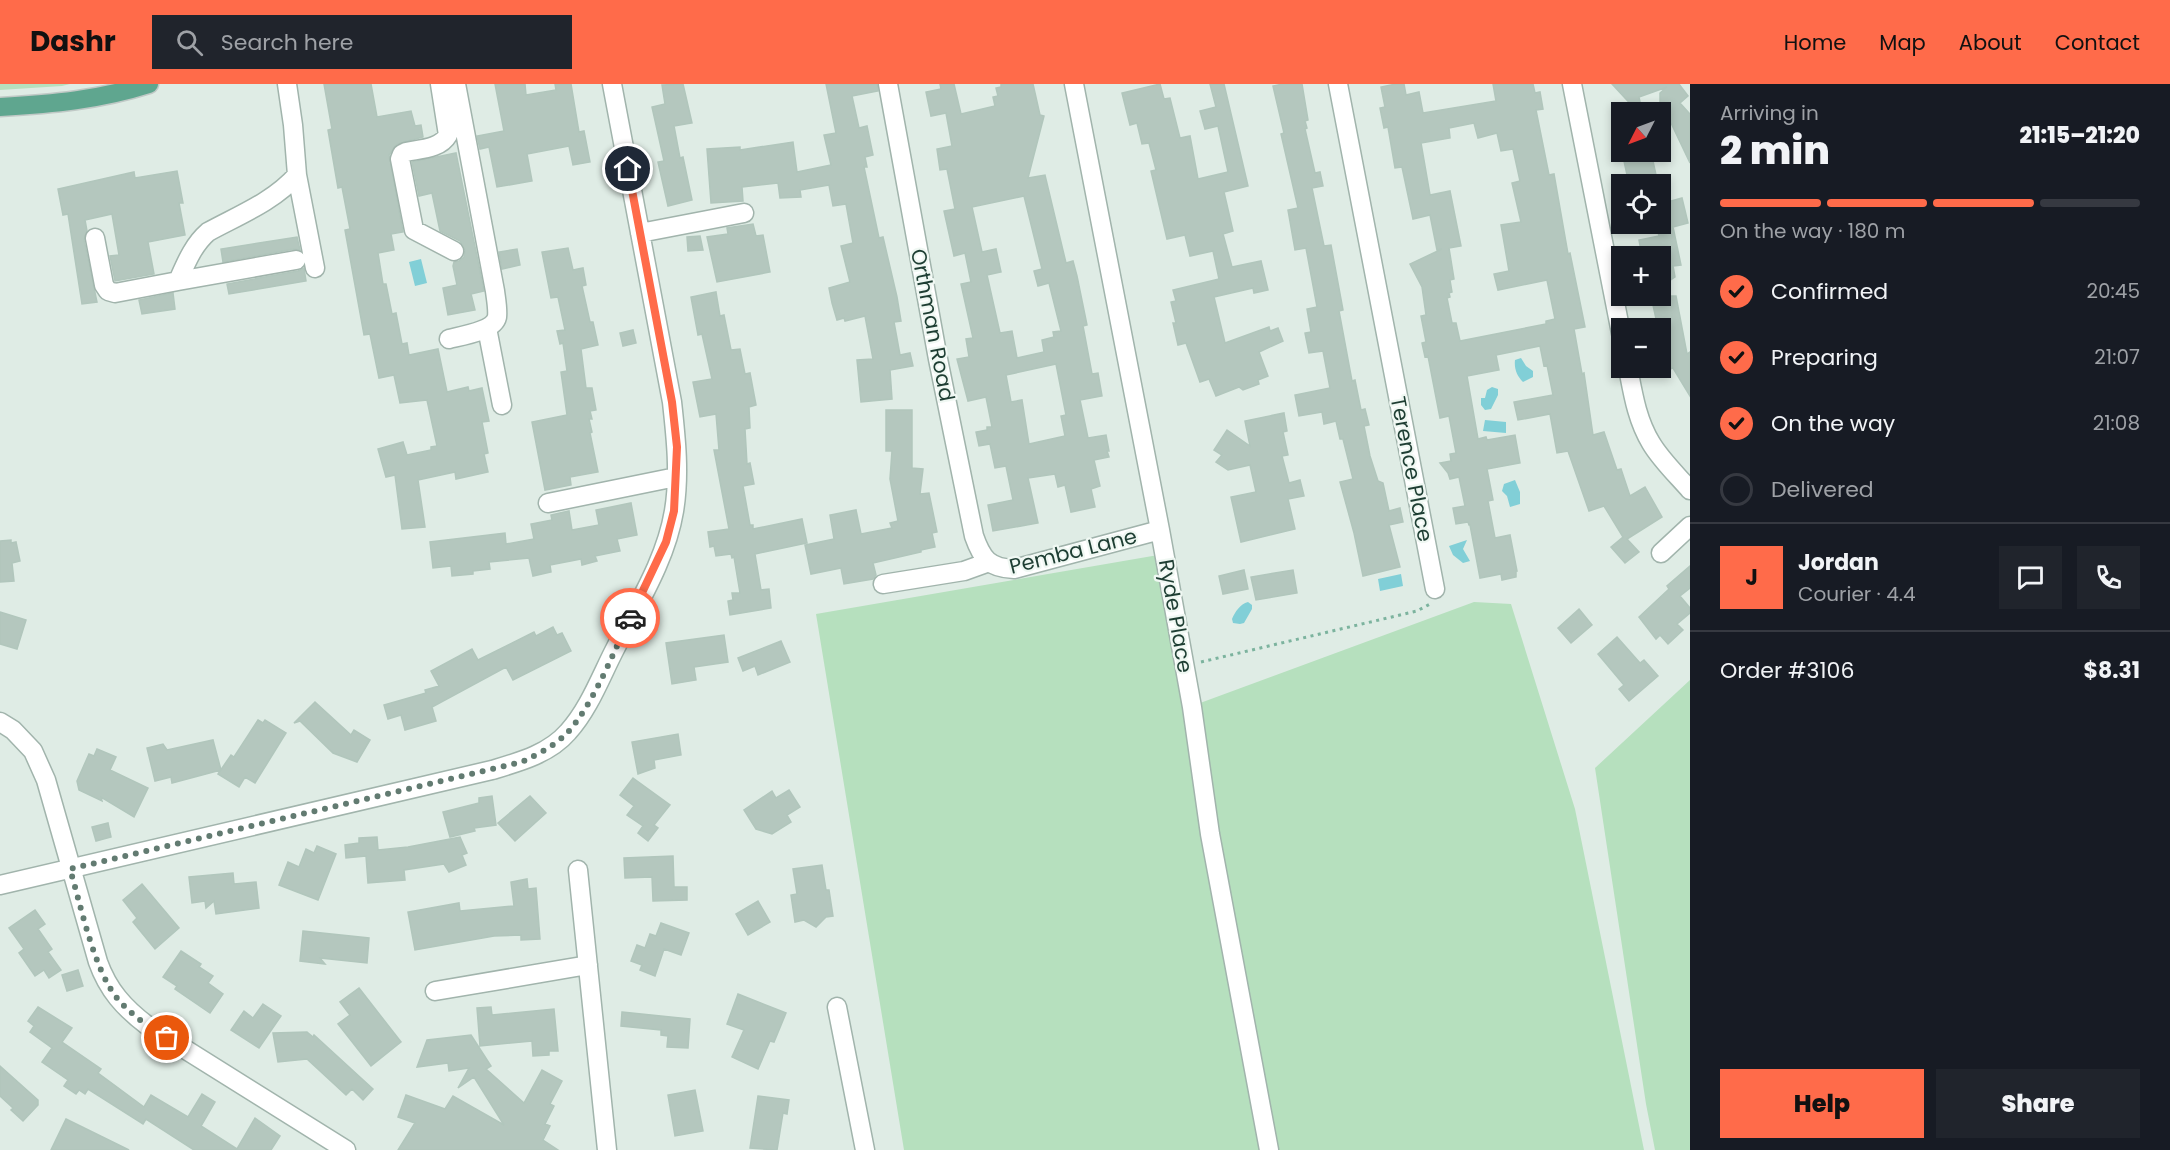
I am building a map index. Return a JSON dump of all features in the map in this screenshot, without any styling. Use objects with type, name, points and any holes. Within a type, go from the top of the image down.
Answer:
[{"type":"main road","points":[[0,107],[68,103],[99,98],[149,84]]},
{"type":"street","points":[[286,84],[294,125],[297,175],[315,268]]},
{"type":"street","points":[[440,84],[448,135],[440,145],[406,152],[400,159],[414,230],[454,251]]},
{"type":"street","points":[[449,339],[487,328],[494,324],[497,316],[495,291],[456,84]]},
{"type":"street","points":[[0,885],[522,762],[546,749],[568,732],[587,705],[666,542],[676,477],[677,447],[672,402],[612,84]]},
{"type":"street","name":"Orthman Road","points":[[888,84],[938,359],[974,537],[980,551],[989,562]]},
{"type":"street","name":"Ryde Place","points":[[1074,84],[1185,666],[1210,834],[1269,1150]]},
{"type":"street","name":"Terence Place","points":[[1338,84],[1435,589]]},
{"type":"street","points":[[1572,84],[1618,318]]},
{"type":"street","points":[[178,280],[200,239],[208,232],[268,200],[297,175]]},
{"type":"street","points":[[640,233],[744,213]]},
{"type":"street","points":[[95,238],[104,285],[108,291],[115,293],[296,260]]},
{"type":"street","points":[[487,328],[502,405]]},
{"type":"street","points":[[1630,378],[1636,409],[1647,436],[1690,490]]},
{"type":"street","points":[[548,503],[676,477]]},
{"type":"street","points":[[1661,553],[1690,525]]},
{"type":"street","name":"Pemba Lane","points":[[883,584],[964,572],[989,562],[999,569],[1014,569],[1160,530]]},
{"type":"street","points":[[0,722],[13,730],[33,751],[46,780],[70,869],[105,979],[116,997],[129,1012],[148,1026],[346,1150]]},
{"type":"street","points":[[578,870],[607,1150]]},
{"type":"street","points":[[435,992],[588,965]]},
{"type":"street","points":[[837,1007],[865,1150]]},
{"type":"path","points":[[1185,666],[1416,611],[1431,604],[1435,589]]},
{"type":"green space","points":[[0,84],[70,84],[0,90]]},
{"type":"green space","points":[[1164,554],[1192,706],[1474,602],[1511,604],[1575,809],[1644,1150],[904,1150],[816,614]]},
{"type":"green space","points":[[1690,680],[1690,1150],[1655,1150],[1595,768]]},
{"type":"water","points":[[421,259],[427,283],[415,286],[409,262]]},
{"type":"water","points":[[1521,358],[1533,371],[1533,377],[1523,382],[1515,366],[1515,360]]},
{"type":"water","points":[[1492,387],[1498,389],[1498,395],[1491,409],[1485,410],[1481,405],[1481,398],[1485,398],[1487,390]]},
{"type":"water","points":[[1485,420],[1506,422],[1506,433],[1483,431]]},
{"type":"water","points":[[1515,480],[1520,492],[1520,504],[1510,507],[1507,496],[1502,491],[1504,484]]},
{"type":"water","points":[[1467,540],[1463,549],[1470,561],[1463,563],[1453,555],[1449,546]]},
{"type":"water","points":[[1401,574],[1403,586],[1380,591],[1378,579]]},
{"type":"water","points":[[1248,602],[1252,605],[1252,609],[1244,623],[1233,623],[1232,619],[1236,611]]},
{"type":"building","points":[[324,84],[371,84],[377,117],[411,111],[415,126],[421,125],[423,137],[397,144],[389,155],[403,232],[391,234],[394,250],[378,253],[383,284],[386,284],[392,314],[396,313],[402,344],[407,343],[409,355],[438,349],[447,392],[468,387],[469,391],[482,388],[489,421],[482,422],[488,453],[484,454],[488,472],[456,479],[455,472],[418,480],[425,527],[402,529],[395,475],[386,477],[378,449],[403,442],[407,455],[431,450],[431,447],[437,446],[427,400],[400,403],[394,375],[379,378],[370,334],[364,335],[345,230],[350,229],[342,187],[338,188],[328,130],[332,129]]},
{"type":"building","points":[[495,84],[525,84],[526,95],[556,90],[555,84],[571,84],[579,132],[584,131],[590,162],[573,165],[569,146],[527,154],[532,181],[497,187],[489,147],[480,149],[477,136],[504,131]]},
{"type":"building","points":[[683,84],[692,123],[674,126],[692,200],[668,206],[658,162],[664,161],[652,107],[665,104],[662,85]]},
{"type":"building","points":[[826,84],[877,84],[878,91],[852,96],[859,128],[867,126],[873,155],[865,157],[867,167],[864,167],[879,238],[883,237],[897,297],[901,321],[894,322],[900,355],[910,353],[913,366],[890,370],[892,399],[861,402],[857,360],[873,359],[865,316],[845,321],[844,318],[837,320],[832,303],[829,288],[850,282],[841,246],[853,243],[846,204],[833,206],[829,185],[800,190],[801,197],[780,198],[778,183],[742,187],[743,201],[711,203],[707,149],[740,147],[740,150],[793,142],[797,172],[831,165],[824,135],[836,133]]},
{"type":"building","points":[[940,84],[954,84],[961,114],[995,106],[993,97],[998,96],[996,88],[1001,87],[1001,84],[1033,84],[1040,115],[1044,116],[1028,178],[1045,175],[1066,263],[1073,261],[1077,276],[1087,325],[1083,326],[1092,374],[1098,373],[1102,396],[1080,400],[1088,438],[1106,435],[1109,451],[1107,451],[1109,457],[1094,460],[1100,486],[1091,489],[1095,507],[1071,512],[1065,485],[1058,487],[1055,474],[1028,478],[1038,523],[993,531],[988,505],[1013,500],[1006,466],[995,468],[990,444],[979,446],[976,432],[992,427],[986,397],[968,401],[957,359],[969,357],[966,339],[973,338],[961,284],[971,282],[965,253],[954,256],[944,211],[955,209],[947,169],[940,170],[937,149],[952,146],[946,113],[931,116],[926,92],[941,89]],"holes":[[[1024,196],[1042,269],[1034,271],[1038,286],[1049,283],[1061,331],[1053,332],[1054,337],[1042,340],[1044,352],[1017,358],[1012,331],[1000,333],[987,275],[1001,272],[996,249],[982,252],[972,207]],[[1056,364],[1066,415],[1061,416],[1065,436],[1029,444],[1022,400],[1011,402],[1006,375]]]},
{"type":"building","points":[[1160,84],[1164,99],[1170,98],[1180,138],[1190,136],[1198,179],[1228,172],[1218,126],[1205,129],[1200,111],[1216,107],[1210,84],[1224,84],[1248,186],[1224,192],[1233,231],[1223,234],[1232,267],[1261,261],[1268,290],[1254,293],[1253,288],[1214,297],[1225,343],[1269,327],[1270,331],[1278,328],[1283,341],[1259,352],[1268,376],[1258,380],[1259,384],[1243,390],[1239,387],[1216,396],[1209,379],[1200,382],[1186,343],[1178,345],[1171,302],[1176,301],[1173,290],[1219,279],[1213,251],[1190,256],[1185,235],[1167,239],[1151,171],[1156,170],[1149,143],[1142,144],[1137,123],[1130,125],[1122,93]]},
{"type":"building","points":[[1302,84],[1308,120],[1305,121],[1307,128],[1305,129],[1315,173],[1320,172],[1323,186],[1312,188],[1324,246],[1331,245],[1343,310],[1339,311],[1352,381],[1355,380],[1361,410],[1365,409],[1369,425],[1364,426],[1378,481],[1383,483],[1389,511],[1400,508],[1403,522],[1389,525],[1400,567],[1363,576],[1340,482],[1353,479],[1343,439],[1340,439],[1336,421],[1324,424],[1322,412],[1299,416],[1295,395],[1330,388],[1323,351],[1309,353],[1305,333],[1311,332],[1307,309],[1317,307],[1306,248],[1295,250],[1288,210],[1298,208],[1273,86]]},
{"type":"building","points":[[1404,84],[1406,95],[1419,92],[1423,113],[1496,101],[1493,84],[1533,84],[1535,93],[1540,92],[1543,109],[1536,110],[1549,175],[1554,174],[1568,254],[1570,253],[1585,327],[1574,329],[1582,374],[1584,373],[1593,435],[1604,432],[1617,470],[1621,469],[1630,496],[1645,487],[1662,517],[1627,539],[1639,552],[1625,563],[1611,547],[1623,537],[1604,506],[1589,511],[1568,451],[1557,453],[1550,414],[1518,420],[1514,402],[1553,395],[1547,365],[1544,366],[1540,346],[1496,355],[1499,370],[1467,376],[1478,439],[1486,437],[1487,440],[1515,435],[1520,463],[1487,469],[1493,500],[1488,501],[1495,538],[1510,535],[1517,571],[1516,577],[1502,580],[1501,574],[1480,578],[1470,525],[1468,522],[1456,524],[1453,508],[1465,506],[1459,477],[1450,479],[1440,463],[1451,461],[1450,454],[1456,453],[1449,416],[1440,418],[1428,356],[1425,357],[1422,343],[1426,342],[1421,316],[1426,315],[1422,287],[1410,264],[1442,249],[1437,250],[1430,215],[1413,219],[1402,167],[1395,168],[1388,127],[1384,128],[1380,108],[1385,107],[1381,87]],"holes":[[[1474,123],[1478,138],[1497,133],[1501,151],[1513,149],[1520,181],[1512,183],[1521,222],[1501,225],[1509,271],[1494,274],[1498,290],[1547,280],[1555,319],[1546,321],[1546,324],[1460,341],[1456,323],[1452,323],[1447,298],[1452,292],[1450,280],[1454,279],[1449,248],[1461,246],[1450,191],[1430,195],[1421,143],[1450,138],[1449,128]]]},
{"type":"building","points":[[1612,84],[1679,84],[1688,96],[1680,103],[1690,114],[1690,163],[1671,123],[1671,102],[1660,102],[1660,93],[1667,87],[1639,97],[1640,102],[1629,102]]},
{"type":"building","points":[[456,153],[484,291],[471,294],[475,310],[448,315],[443,288],[457,285],[453,266],[454,262],[464,257],[465,250],[460,241],[440,231],[432,193],[419,196],[412,162]]},
{"type":"building","points":[[1624,162],[1653,162],[1656,174],[1627,174]]},
{"type":"building","points":[[177,171],[183,203],[179,203],[185,235],[148,242],[154,274],[115,281],[110,256],[119,255],[112,214],[85,220],[87,231],[84,240],[97,302],[82,304],[68,214],[63,215],[58,189],[134,172],[135,178]]},
{"type":"building","points":[[1682,198],[1688,223],[1673,227],[1681,265],[1673,266],[1675,277],[1671,280],[1671,246],[1640,246],[1639,240],[1659,236],[1658,234],[1671,234],[1671,201]]},
{"type":"building","points":[[753,224],[756,236],[763,235],[770,272],[717,282],[707,237],[728,234],[727,228]]},
{"type":"building","points":[[700,236],[703,250],[688,251],[687,237]]},
{"type":"building","points":[[297,237],[300,250],[294,249],[223,262],[221,249]]},
{"type":"building","points":[[568,248],[573,270],[583,268],[586,285],[582,286],[598,345],[581,349],[586,388],[592,388],[596,410],[590,411],[592,419],[589,419],[598,472],[570,477],[571,485],[545,490],[532,422],[567,415],[561,372],[567,371],[563,343],[560,344],[557,331],[565,330],[558,297],[551,298],[542,252]]},
{"type":"building","points":[[517,249],[520,265],[502,269],[499,252]]},
{"type":"building","points":[[304,268],[306,281],[229,294],[227,284]]},
{"type":"building","points":[[716,292],[720,316],[724,315],[731,350],[740,349],[745,374],[750,373],[756,405],[749,407],[750,428],[745,429],[747,464],[750,463],[754,484],[743,486],[750,525],[753,525],[753,529],[802,519],[807,543],[755,554],[761,590],[769,589],[771,608],[730,615],[728,601],[733,600],[732,593],[740,593],[734,557],[732,558],[731,554],[716,556],[714,546],[710,547],[708,532],[729,529],[714,450],[719,450],[716,414],[700,417],[693,382],[712,379],[702,334],[698,335],[691,297]]},
{"type":"building","points":[[173,293],[175,309],[142,314],[139,300]]},
{"type":"building","points":[[1671,296],[1676,296],[1687,354],[1690,352],[1690,396],[1673,368],[1671,369],[1671,318],[1656,318],[1653,306],[1671,306]]},
{"type":"building","points":[[633,330],[636,343],[623,346],[620,333]]},
{"type":"building","points":[[886,410],[912,410],[912,468],[923,469],[920,494],[929,493],[937,532],[932,533],[935,547],[873,563],[876,575],[873,579],[844,584],[841,568],[811,574],[805,545],[834,539],[830,515],[856,510],[861,534],[892,528],[890,523],[898,521],[890,479],[892,451],[886,451]]},
{"type":"building","points":[[1284,413],[1287,431],[1283,432],[1288,455],[1282,456],[1289,483],[1300,480],[1304,496],[1288,499],[1295,529],[1241,542],[1231,497],[1256,492],[1250,465],[1228,470],[1216,462],[1222,455],[1214,450],[1227,430],[1250,446],[1245,421]]},
{"type":"building","points":[[631,503],[637,535],[617,539],[620,551],[595,556],[597,561],[582,565],[581,559],[550,565],[551,572],[533,576],[529,558],[489,562],[490,569],[473,571],[473,574],[452,576],[451,566],[433,568],[430,542],[505,533],[506,544],[534,539],[531,524],[552,520],[551,515],[569,511],[572,530],[599,525],[596,510]]},
{"type":"building","points":[[11,540],[11,543],[16,542],[20,561],[12,563],[14,581],[0,582],[0,541]]},
{"type":"building","points":[[1690,566],[1690,588],[1680,596],[1690,608],[1690,613],[1677,624],[1683,630],[1668,644],[1660,635],[1656,639],[1639,617],[1669,589],[1667,586]]},
{"type":"building","points":[[1244,570],[1248,589],[1223,594],[1219,576]]},
{"type":"building","points":[[1293,570],[1297,593],[1256,600],[1251,577]]},
{"type":"building","points":[[1579,609],[1592,625],[1571,643],[1558,628]]},
{"type":"building","points":[[0,612],[26,620],[17,649],[0,644]]},
{"type":"building","points":[[553,627],[557,635],[562,633],[571,651],[513,680],[506,667],[432,707],[436,721],[405,730],[401,715],[388,719],[384,705],[426,693],[425,690],[439,686],[431,671],[472,649],[478,660],[534,632],[536,636]]},
{"type":"building","points":[[724,635],[728,662],[694,667],[696,680],[672,684],[666,643]]},
{"type":"building","points":[[1617,637],[1640,663],[1644,660],[1658,676],[1629,701],[1619,689],[1624,685],[1598,654]]},
{"type":"building","points":[[781,641],[790,662],[758,675],[755,666],[743,671],[738,658]]},
{"type":"building","points":[[315,702],[351,735],[354,730],[370,740],[357,762],[333,753],[300,721],[294,723]]},
{"type":"building","points":[[258,720],[263,723],[265,720],[286,733],[255,783],[245,777],[239,787],[218,774],[231,755],[234,757]]},
{"type":"building","points":[[678,734],[681,755],[654,760],[655,768],[638,774],[632,742]]},
{"type":"building","points":[[213,740],[221,770],[172,783],[171,777],[155,781],[147,748],[163,744],[167,750]]},
{"type":"building","points":[[97,749],[116,757],[110,770],[148,788],[134,817],[101,797],[102,801],[79,790],[77,781],[89,754],[94,756]]},
{"type":"building","points":[[633,778],[670,805],[654,825],[658,828],[648,841],[638,833],[643,826],[627,815],[634,806],[620,795]]},
{"type":"building","points":[[789,790],[800,807],[787,815],[791,822],[772,834],[756,829],[744,810],[772,791],[776,798]]},
{"type":"building","points":[[492,796],[496,825],[474,828],[475,831],[450,837],[443,812],[479,803],[479,798]]},
{"type":"building","points":[[530,796],[546,813],[515,841],[498,823]]},
{"type":"building","points":[[108,823],[111,837],[96,841],[92,827]]},
{"type":"building","points":[[377,837],[378,850],[460,837],[467,853],[462,855],[466,865],[449,872],[444,864],[404,870],[405,880],[368,883],[366,856],[346,858],[345,845],[359,843],[359,838]]},
{"type":"building","points":[[317,846],[336,854],[318,900],[279,885],[288,862],[299,867],[306,849],[314,853]]},
{"type":"building","points":[[673,856],[674,887],[687,887],[687,900],[653,901],[652,877],[625,878],[624,858]]},
{"type":"building","points":[[822,865],[833,916],[826,917],[816,927],[804,920],[795,922],[791,895],[797,894],[793,869]]},
{"type":"building","points":[[233,873],[234,884],[256,882],[259,908],[216,914],[214,901],[206,908],[205,901],[192,903],[189,877]]},
{"type":"building","points":[[527,879],[528,889],[536,888],[540,939],[521,940],[521,935],[494,936],[415,950],[408,912],[459,903],[460,911],[514,906],[511,882]]},
{"type":"building","points":[[142,884],[179,928],[155,949],[133,922],[137,918],[123,900]]},
{"type":"building","points":[[758,901],[770,922],[748,935],[736,914]]},
{"type":"building","points":[[35,910],[45,924],[38,929],[52,949],[48,952],[61,970],[49,978],[44,970],[35,976],[19,953],[24,949],[9,928]]},
{"type":"building","points":[[661,923],[689,933],[681,955],[664,949],[655,976],[640,970],[642,965],[631,961],[637,945],[645,948],[650,934],[656,936]]},
{"type":"building","points":[[303,931],[369,938],[367,963],[320,958],[325,964],[300,961]]},
{"type":"building","points":[[181,951],[201,964],[199,967],[213,976],[208,983],[223,994],[210,1013],[175,989],[177,986],[163,977]]},
{"type":"building","points":[[78,970],[83,986],[67,991],[62,975]]},
{"type":"building","points":[[359,988],[401,1042],[371,1066],[338,1024],[350,1015],[340,1002]]},
{"type":"building","points":[[738,994],[786,1013],[774,1042],[770,1041],[758,1069],[732,1057],[744,1030],[727,1024]]},
{"type":"building","points":[[263,1004],[281,1016],[259,1048],[231,1030],[244,1011],[253,1018]]},
{"type":"building","points":[[38,1007],[72,1028],[62,1042],[101,1069],[98,1073],[144,1107],[151,1095],[188,1117],[202,1094],[215,1102],[201,1126],[237,1149],[255,1118],[280,1136],[271,1150],[194,1150],[146,1119],[143,1124],[88,1089],[85,1094],[79,1090],[76,1094],[64,1086],[68,1080],[42,1062],[52,1048],[30,1032],[34,1026],[28,1021]]},
{"type":"building","points":[[491,1007],[492,1015],[554,1009],[558,1051],[549,1051],[549,1055],[533,1056],[532,1041],[480,1046],[477,1008]]},
{"type":"building","points":[[622,1012],[690,1019],[688,1048],[667,1047],[668,1036],[661,1035],[661,1030],[621,1026]]},
{"type":"building","points":[[307,1032],[313,1037],[314,1035],[373,1089],[363,1100],[352,1089],[346,1095],[307,1059],[278,1062],[273,1033]]},
{"type":"building","points":[[471,1035],[491,1066],[486,1069],[524,1103],[542,1070],[562,1081],[550,1104],[554,1106],[545,1124],[550,1126],[543,1140],[558,1150],[398,1150],[415,1123],[398,1117],[406,1095],[445,1109],[453,1096],[504,1125],[474,1077],[458,1088],[469,1068],[449,1071],[448,1063],[417,1067],[427,1040]]},
{"type":"building","points":[[0,1066],[38,1100],[38,1105],[23,1121],[0,1096]]},
{"type":"building","points":[[695,1090],[703,1131],[675,1136],[668,1095]]},
{"type":"building","points":[[758,1096],[789,1100],[787,1114],[783,1113],[777,1150],[750,1148]]},
{"type":"building","points":[[66,1119],[129,1150],[51,1150]]},
{"type":"way so far","points":[[167,1038],[129,1012],[105,979],[70,869],[522,762],[546,749],[568,732],[587,705],[630,618]]},
{"type":"route","points":[[628,169],[672,402],[677,447],[674,511],[666,542],[630,618]]}]
